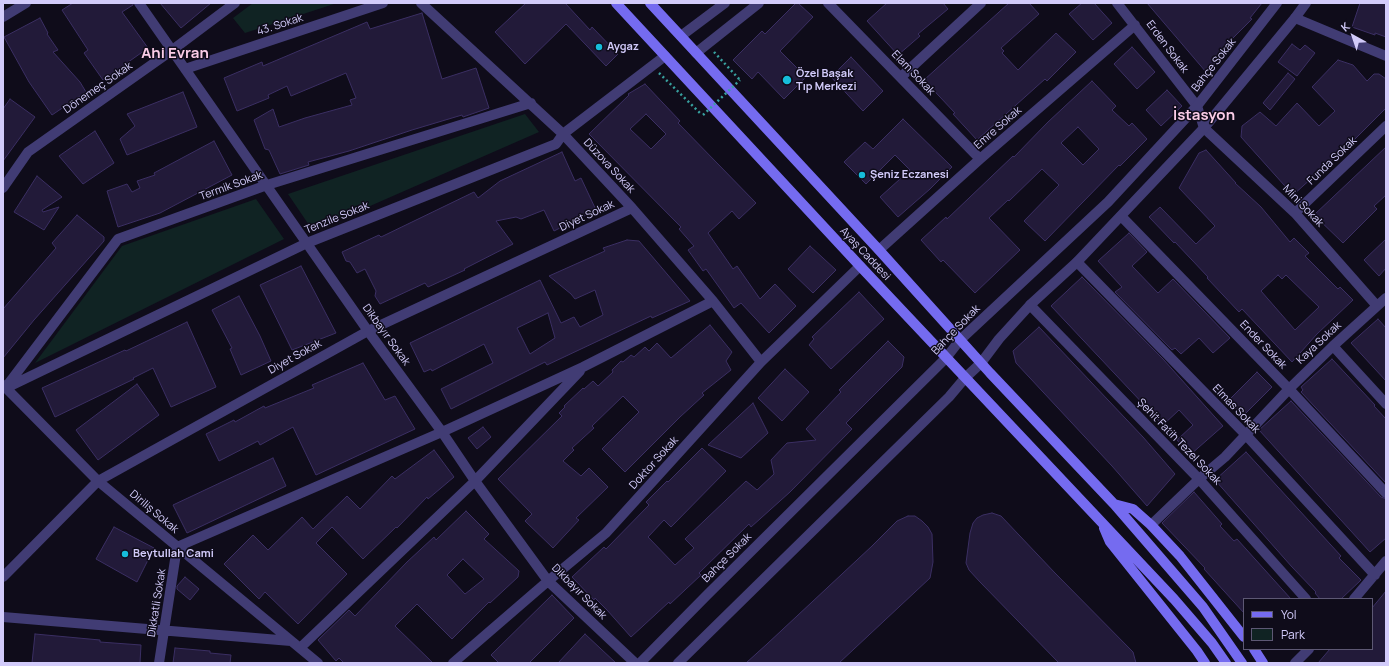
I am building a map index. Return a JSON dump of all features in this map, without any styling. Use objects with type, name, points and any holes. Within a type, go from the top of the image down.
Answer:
[{"type":"main road","name":"Ayaş Caddesi","points":[[616,3],[946,358],[1179,605],[1212,643],[1226,663]]},
{"type":"main road","name":"Ayaş Caddesi","points":[[650,3],[981,363],[1114,504],[1203,606],[1242,663]]},
{"type":"main road","points":[[1114,504],[1133,509],[1151,525],[1184,562],[1243,636]]},
{"type":"main road","points":[[1099,519],[1110,542],[1198,651],[1205,663]]},
{"type":"main road","points":[[1255,650],[1263,663]]},
{"type":"street","points":[[3,16],[26,3]]},
{"type":"street","name":"Dikbayır Sokak","points":[[139,3],[171,51],[267,185],[368,331],[442,432],[475,482],[548,581],[635,663]]},
{"type":"street","name":"Dönemeç Sokak","points":[[3,188],[28,152],[171,51],[235,3]]},
{"type":"street","name":"43. Sokak","points":[[185,69],[382,3]]},
{"type":"street","name":"Düzova Sokak","points":[[421,3],[563,134],[632,208],[713,301],[761,362]]},
{"type":"street","points":[[680,36],[725,3]]},
{"type":"street","points":[[696,53],[759,3]]},
{"type":"street","name":"Elam Sokak","points":[[828,3],[980,159]]},
{"type":"street","points":[[901,77],[981,3]]},
{"type":"street","name":"Erden Sokak","points":[[1117,3],[1197,106],[1204,128]]},
{"type":"street","name":"Bahçe Sokak","points":[[640,663],[946,358],[960,340],[1108,202],[1197,106],[1277,3]]},
{"type":"street","points":[[678,663],[949,397],[965,378],[981,363],[999,339],[1030,305],[1077,262],[1204,128],[1306,3]]},
{"type":"street","points":[[1295,18],[1386,56]]},
{"type":"street","name":"Emre Sokak","points":[[878,250],[980,159],[1135,25]]},
{"type":"street","name":"Tenzile Sokak","points":[[4,387],[307,243],[556,144],[563,134],[665,56]]},
{"type":"street","name":"Termik Sokak","points":[[4,387],[118,239],[267,185],[531,103]]},
{"type":"street","name":"Funda Sokak","points":[[1295,213],[1386,126]]},
{"type":"street","name":"Mini Sokak","points":[[1204,128],[1295,213],[1377,306]]},
{"type":"street","name":"Diyet Sokak","points":[[4,572],[98,481],[368,331],[632,208]]},
{"type":"street","name":"Ender Sokak","points":[[1121,216],[1289,389],[1386,492]]},
{"type":"street","name":"Elmas Sokak","points":[[1077,262],[1246,435],[1375,574]]},
{"type":"street","name":"Doktor Sokak","points":[[453,663],[606,533],[761,362],[860,266]]},
{"type":"street","name":"Kaya Sokak","points":[[1151,525],[1199,479],[1225,457],[1289,389],[1333,346],[1386,298]]},
{"type":"street","points":[[178,547],[442,432],[583,367],[713,301]]},
{"type":"street","name":"Şehit Fatih Tezel Sokak","points":[[1030,305],[1199,479],[1305,598]]},
{"type":"street","points":[[1333,346],[1386,404]]},
{"type":"street","points":[[300,648],[475,482],[583,367]]},
{"type":"street","name":"Diriliş Sokak","points":[[4,387],[98,481],[318,663]]},
{"type":"street","name":"Dikkatli Sokak","points":[[159,663],[178,547]]},
{"type":"street","points":[[1355,598],[1386,562]]},
{"type":"street","points":[[3,618],[291,640]]},
{"type":"street","points":[[1295,663],[1308,650]]},
{"type":"path","points":[[652,65],[703,115],[740,80],[707,44]]},
{"type":"green space","points":[[253,3],[337,3],[245,33],[233,18]]},
{"type":"green space","points":[[525,114],[539,132],[313,231],[288,194]]},
{"type":"green space","points":[[256,199],[284,239],[35,363],[122,246]]},
{"type":"building","points":[[73,3],[133,3],[133,5],[122,12],[148,48],[103,80],[84,53],[88,50],[62,10]]},
{"type":"building","points":[[160,3],[211,3],[181,28]]},
{"type":"building","points":[[526,3],[565,3],[590,30],[592,27],[618,54],[606,66],[566,24],[525,64],[495,32]]},
{"type":"building","points":[[796,3],[798,3],[813,17],[780,51],[806,77],[784,99],[758,72],[752,79],[733,60],[762,31],[765,34]]},
{"type":"building","points":[[887,3],[943,3],[948,9],[918,34],[920,36],[898,55],[867,21]]},
{"type":"building","points":[[1009,3],[1029,3],[1039,14],[1001,48],[1004,51],[1002,53],[1018,70],[1056,33],[1076,52],[1047,81],[1045,79],[977,140],[953,114],[955,113],[924,80]]},
{"type":"building","points":[[1082,3],[1094,3],[1112,23],[1093,40],[1069,14]]},
{"type":"building","points":[[1147,3],[1262,3],[1250,18],[1252,19],[1222,49],[1226,53],[1206,72]]},
{"type":"building","points":[[1360,3],[1386,3],[1386,37],[1352,27]]},
{"type":"building","points":[[422,13],[442,79],[476,68],[489,108],[308,162],[309,165],[280,174],[269,150],[265,149],[254,120],[273,109],[279,127],[352,105],[350,100],[356,98],[346,73],[291,96],[287,86],[268,95],[269,98],[237,111],[224,78],[262,62],[263,66],[367,22],[370,29]]},
{"type":"building","points":[[40,18],[48,33],[47,34],[58,50],[53,52],[80,82],[86,92],[52,115],[29,82],[4,37]]},
{"type":"building","points":[[1292,44],[1300,50],[1305,45],[1315,53],[1297,76],[1278,62]]},
{"type":"building","points":[[1132,47],[1155,72],[1137,89],[1114,64]]},
{"type":"building","points":[[851,57],[883,91],[863,111],[831,77]]},
{"type":"building","points":[[1338,60],[1353,65],[1367,81],[1374,74],[1379,74],[1386,79],[1386,108],[1353,141],[1293,195],[1241,137],[1242,126],[1260,112],[1276,126],[1297,103],[1319,126],[1335,111],[1312,87]]},
{"type":"building","points":[[1288,73],[1295,79],[1270,110],[1263,103]]},
{"type":"building","points":[[1092,81],[1116,106],[1112,110],[1129,126],[1132,123],[1147,139],[1120,166],[1119,165],[1045,241],[1024,221],[1059,185],[1042,169],[989,218],[1020,250],[975,293],[943,260],[941,262],[921,240],[946,217],[947,219],[1013,156],[1014,157],[1048,122]],"holes":[[[1078,127],[1099,149],[1083,165],[1061,143]]]},
{"type":"building","points":[[645,84],[680,121],[678,123],[756,203],[739,219],[732,211],[708,233],[733,269],[737,266],[760,299],[775,284],[796,306],[769,333],[741,303],[734,308],[706,269],[703,271],[688,250],[694,246],[679,229],[681,227],[589,134],[629,95],[628,94]],"holes":[[[646,114],[666,134],[651,149],[630,129]]]},
{"type":"building","points":[[1167,90],[1182,106],[1161,126],[1146,110]]},
{"type":"building","points":[[183,92],[197,127],[127,155],[120,139],[135,126],[127,114]]},
{"type":"building","points":[[10,99],[35,117],[3,161],[3,109]]},
{"type":"building","points":[[903,119],[952,167],[898,217],[880,197],[910,170],[895,155],[866,184],[844,162],[865,142],[873,149]]},
{"type":"building","points":[[95,131],[114,163],[83,184],[59,156]]},
{"type":"building","points":[[214,141],[232,175],[160,213],[118,227],[107,191],[127,184],[132,192],[140,188],[137,181],[155,175],[154,173]]},
{"type":"building","points":[[1386,147],[1386,195],[1374,206],[1377,209],[1343,243],[1314,215]]},
{"type":"building","points":[[1206,150],[1235,183],[1261,207],[1290,242],[1294,238],[1309,253],[1305,256],[1338,289],[1340,287],[1353,300],[1317,334],[1292,362],[1242,309],[1239,312],[1175,242],[1174,243],[1149,217],[1160,207],[1196,244],[1215,226],[1179,188],[1199,153]],"holes":[[[1278,275],[1282,279],[1286,275],[1319,307],[1295,330],[1261,291]]]},
{"type":"building","points":[[562,152],[575,181],[581,178],[596,210],[554,231],[544,210],[521,219],[516,217],[496,221],[513,244],[464,269],[465,270],[428,287],[425,283],[380,304],[375,296],[376,291],[365,269],[357,273],[350,262],[346,261],[342,252],[379,235],[381,237],[474,192],[478,198],[500,181]]},
{"type":"building","points":[[37,176],[62,197],[42,210],[43,212],[59,207],[44,230],[14,212]]},
{"type":"building","points":[[77,215],[104,237],[104,241],[34,320],[3,358],[3,309],[56,248],[52,243]]},
{"type":"building","points":[[1129,233],[1147,252],[1132,266],[1158,293],[1173,279],[1230,338],[1213,353],[1199,338],[1181,354],[1175,348],[1172,350],[1115,292],[1122,287],[1098,261]]},
{"type":"building","points":[[1386,239],[1386,268],[1379,276],[1364,260]]},
{"type":"building","points":[[627,240],[639,241],[690,301],[652,318],[651,316],[547,365],[545,362],[451,409],[441,389],[493,363],[484,344],[432,371],[431,369],[424,372],[410,343],[540,280],[561,323],[574,317],[580,327],[603,315],[595,290],[575,299],[549,276],[605,251],[603,248]],"holes":[[[548,313],[555,338],[530,354],[517,328]]]},
{"type":"building","points":[[810,246],[836,270],[813,293],[788,269]]},
{"type":"building","points":[[301,266],[336,333],[292,350],[260,285]]},
{"type":"building","points":[[1082,277],[1163,359],[1223,426],[1190,455],[1177,440],[1193,425],[1179,410],[1163,425],[1051,306]]},
{"type":"building","points":[[859,292],[884,319],[831,369],[809,345],[814,339],[812,337]]},
{"type":"building","points":[[239,296],[271,361],[241,375],[230,349],[232,348],[212,310]]},
{"type":"building","points":[[1378,319],[1386,328],[1386,381],[1351,343]]},
{"type":"building","points":[[187,322],[216,387],[171,407],[153,368],[133,378],[134,379],[55,417],[42,388]]},
{"type":"building","points":[[710,325],[732,352],[726,361],[731,370],[702,393],[704,395],[625,472],[602,449],[639,412],[623,396],[592,426],[594,428],[572,448],[574,450],[563,461],[581,476],[589,468],[608,487],[576,518],[579,520],[553,548],[525,521],[532,514],[498,479],[562,416],[559,413],[565,407],[564,406],[583,388],[584,389],[593,381],[598,386],[613,372],[612,370],[621,361],[623,362],[631,355],[634,357],[645,347],[649,351],[657,343],[671,358]]},
{"type":"building","points":[[1039,327],[1143,437],[1175,474],[1147,506],[1112,466],[1016,363],[1013,351]]},
{"type":"building","points":[[888,341],[904,357],[902,367],[846,423],[852,429],[790,492],[751,527],[749,524],[699,573],[701,575],[631,637],[607,610],[595,598],[594,600],[572,577],[604,547],[606,549],[649,505],[646,502],[702,448],[726,471],[671,527],[664,520],[648,537],[675,565],[694,548],[685,539],[746,481],[757,490],[774,474],[771,460],[787,443],[816,440],[806,429],[841,392],[839,390]]},
{"type":"building","points":[[1332,359],[1386,419],[1386,483],[1301,392],[1303,390],[1301,387]]},
{"type":"building","points":[[363,363],[385,400],[395,396],[415,429],[316,475],[293,427],[260,445],[258,441],[219,461],[206,434],[234,420],[235,422],[264,406],[265,408],[314,388],[312,385]]},
{"type":"building","points":[[785,369],[809,392],[782,421],[758,398]]},
{"type":"building","points":[[1257,372],[1272,387],[1243,416],[1228,401]]},
{"type":"building","points":[[137,384],[159,415],[98,460],[76,430]]},
{"type":"building","points":[[1291,401],[1381,497],[1386,499],[1386,538],[1370,552],[1259,430]]},
{"type":"building","points":[[753,403],[768,433],[741,458],[708,445]]},
{"type":"building","points":[[483,427],[491,437],[477,449],[468,438]]},
{"type":"building","points":[[434,450],[454,477],[428,499],[427,497],[397,528],[396,527],[363,559],[332,527],[316,543],[347,574],[298,624],[265,592],[259,599],[224,564],[253,535],[268,550],[302,517],[313,529],[347,496],[360,509],[392,476],[395,479]]},
{"type":"building","points":[[1246,452],[1341,556],[1339,558],[1361,580],[1342,598],[1319,598],[1315,593],[1316,592],[1215,480]]},
{"type":"building","points":[[273,458],[286,486],[187,533],[173,505]]},
{"type":"building","points":[[1194,492],[1222,524],[1220,526],[1234,541],[1237,539],[1290,598],[1243,598],[1243,612],[1204,569],[1205,568],[1162,523]]},
{"type":"building","points":[[466,511],[489,534],[484,539],[519,571],[518,577],[490,603],[489,602],[452,639],[417,604],[395,626],[433,663],[344,663],[339,658],[336,661],[318,640],[349,610],[355,616],[407,562],[434,537],[436,540]],"holes":[[[463,559],[484,579],[465,594],[447,575]]]},
{"type":"building","points":[[992,513],[1001,516],[1133,652],[1136,663],[1059,663],[980,582],[969,570],[966,563],[970,533],[973,523],[977,518]]},
{"type":"building","points":[[908,516],[915,516],[922,521],[932,534],[933,562],[930,578],[839,663],[746,663],[897,521]]},
{"type":"building","name":"Beytullah Cami","points":[[114,527],[154,548],[137,582],[96,559]]},
{"type":"building","points":[[185,577],[199,589],[190,600],[177,589],[177,586]]},
{"type":"building","points":[[1386,591],[1386,659],[1383,663],[1318,663],[1329,650],[1373,650],[1373,607]]},
{"type":"building","points":[[552,595],[574,618],[529,663],[499,663],[491,655]]},
{"type":"building","points":[[35,634],[100,640],[100,642],[141,645],[140,663],[32,663]]},
{"type":"building","points":[[585,634],[616,663],[558,663]]},
{"type":"building","points":[[175,648],[210,651],[210,653],[231,655],[230,663],[173,663]]},
{"type":"place","name":"Aygaz","points":[[599,47]]},
{"type":"place","name":"Özel Başak Tıp Merkezi","points":[[787,80]]},
{"type":"place","name":"Şeniz Eczanesi","points":[[862,175]]},
{"type":"place","name":"Beytullah Cami","points":[[125,554]]},
{"type":"district","name":"Ahi Evran","points":[[175,54]]},
{"type":"district","name":"İstasyon","points":[[1204,116]]}]
